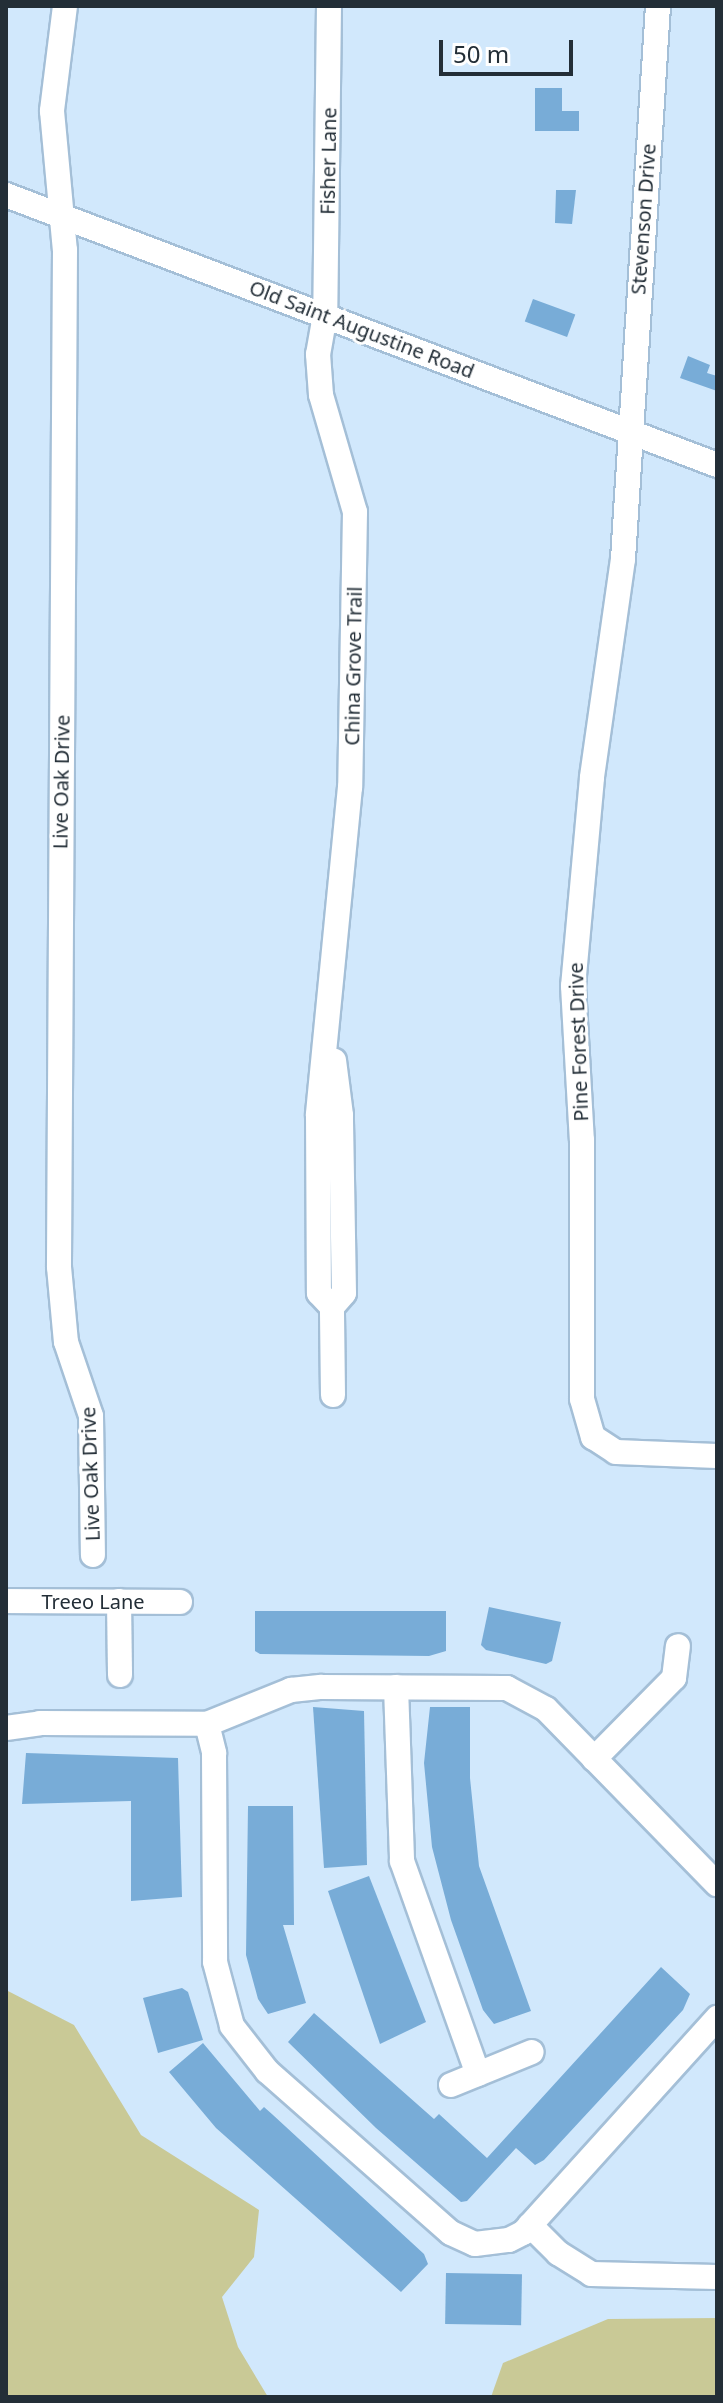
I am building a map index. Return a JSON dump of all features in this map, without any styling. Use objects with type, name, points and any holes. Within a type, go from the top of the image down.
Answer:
[{"type":"street","name":"Live Oak Drive","points":[[65,6],[52,111],[65,250],[59,1267],[66,1342],[91,1416],[93,1555]]},
{"type":"street","name":"Fisher Lane","points":[[325,315],[329,6]]},
{"type":"street","name":"Stevenson Drive","points":[[630,432],[658,6]]},
{"type":"street","name":"Old Saint Augustine Road","points":[[6,195],[717,465]]},
{"type":"street","name":"China Grove Trail","points":[[325,315],[318,354],[321,395],[355,512],[350,787],[318,1115],[319,1293],[332,1307],[333,1395]]},
{"type":"street","name":"Pine Forest Drive","points":[[630,432],[623,559],[592,778],[573,986],[582,1140],[582,1399],[593,1437],[616,1452],[712,1456]]},
{"type":"street","name":"Treeo Lane","points":[[6,1601],[180,1602]]},
{"type":"street","points":[[119,1601],[120,1675]]},
{"type":"street","points":[[594,1759],[674,1678],[678,1646]]},
{"type":"street","points":[[396,1687],[402,1861],[478,2074]]},
{"type":"street","points":[[6,1728],[40,1723],[207,1724],[291,1690],[396,1687],[521,1691],[594,1759],[717,1884]]},
{"type":"street","points":[[207,1724],[214,1753],[215,1962],[232,2026],[267,2071],[451,2233],[489,2244],[509,2240],[530,2225],[717,2018]]},
{"type":"street","points":[[451,2085],[532,2052]]},
{"type":"street","points":[[530,2225],[558,2253],[591,2274],[717,2277]]},
{"type":"green space","points":[[6,1990],[74,2025],[141,2135],[259,2210],[254,2257],[222,2297],[238,2347],[268,2397],[6,2397]]},
{"type":"green space","points":[[717,2318],[717,2397],[491,2397],[503,2363],[608,2319]]},
{"type":"building","points":[[535,88],[562,88],[562,111],[579,111],[579,131],[535,131]]},
{"type":"building","points":[[556,190],[576,190],[572,224],[555,223]]},
{"type":"building","points":[[533,299],[575,314],[567,337],[525,322]]},
{"type":"building","points":[[688,356],[710,365],[707,373],[717,376],[717,391],[680,378]]},
{"type":"building","points":[[489,1607],[561,1622],[552,1661],[546,1664],[486,1650],[481,1645]]},
{"type":"building","points":[[255,1611],[446,1611],[446,1651],[429,1656],[260,1654],[255,1651]]},
{"type":"building","points":[[313,1707],[364,1711],[367,1865],[324,1868]]},
{"type":"building","points":[[430,1707],[470,1707],[470,1778],[479,1866],[531,2011],[494,2024],[483,2010],[451,1920],[432,1847],[424,1763]]},
{"type":"building","points":[[26,1753],[178,1758],[182,1897],[131,1901],[131,1801],[22,1804]]},
{"type":"building","points":[[248,1806],[293,1806],[294,1925],[283,1925],[306,2003],[268,2014],[258,1999],[246,1955]]},
{"type":"building","points":[[369,1876],[426,2022],[380,2044],[328,1891]]},
{"type":"building","points":[[661,1967],[690,1994],[683,2010],[544,2160],[535,2165],[516,2148],[467,2201],[461,2202],[376,2128],[288,2042],[314,2013],[434,2119],[439,2114],[487,2158]]},
{"type":"building","points":[[182,1988],[188,1992],[203,2040],[158,2053],[143,1998]]},
{"type":"building","points":[[203,2043],[260,2111],[264,2107],[424,2254],[428,2264],[401,2292],[216,2128],[169,2072]]},
{"type":"building","points":[[446,2273],[522,2274],[521,2325],[445,2324]]}]
